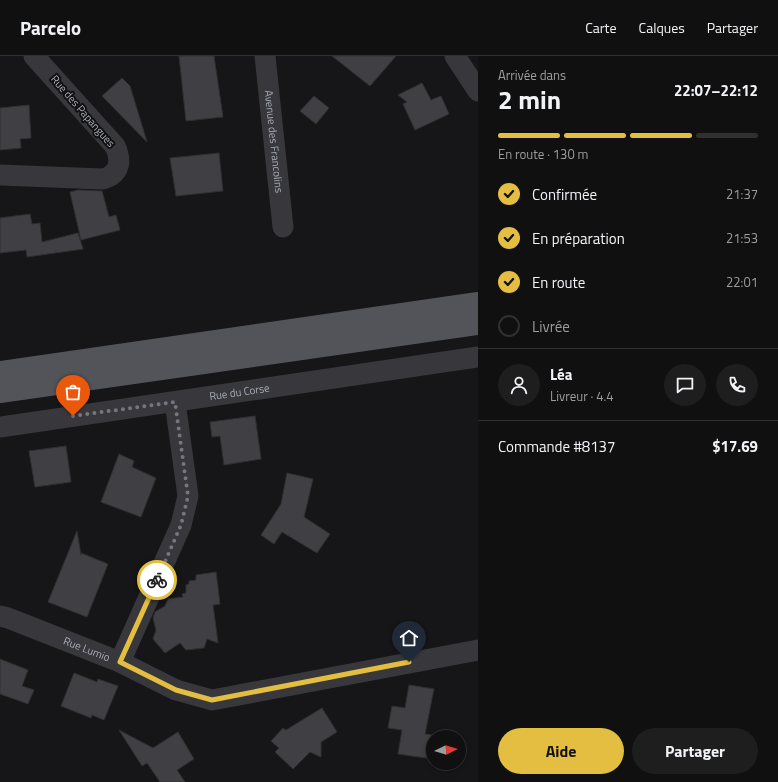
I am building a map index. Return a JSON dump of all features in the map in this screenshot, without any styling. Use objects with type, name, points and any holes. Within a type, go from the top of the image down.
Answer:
[{"type":"main road","points":[[7,369],[478,303]]},
{"type":"main road","points":[[0,392],[478,324]]},
{"type":"street","name":"Rue des Papangues","points":[[0,175],[103,179],[110,177],[119,165],[119,154],[115,146],[34,56]]},
{"type":"street","name":"Avenue des Francolins","points":[[265,56],[283,227]]},
{"type":"street","points":[[455,56],[478,90]]},
{"type":"street","name":"Rue du Corse","points":[[0,427],[478,357]]},
{"type":"street","name":"Rue Lumio","points":[[0,616],[120,662],[181,525],[188,496],[175,402]]},
{"type":"street","points":[[120,662],[176,690],[212,700],[478,650]]},
{"type":"building","points":[[179,56],[214,56],[223,117],[186,121]]},
{"type":"building","points":[[332,56],[396,56],[370,86]]},
{"type":"building","points":[[122,78],[130,86],[147,142],[102,96]]},
{"type":"building","points":[[422,83],[431,100],[441,96],[449,114],[415,130],[403,104],[407,102],[398,95]]},
{"type":"building","points":[[314,96],[329,108],[316,124],[300,111]]},
{"type":"building","points":[[29,105],[31,138],[20,139],[21,148],[0,150],[0,108]]},
{"type":"building","points":[[219,153],[223,191],[176,196],[170,158]]},
{"type":"building","points":[[78,190],[102,191],[109,217],[116,215],[120,230],[81,240],[70,192]]},
{"type":"building","points":[[30,214],[32,224],[40,223],[42,242],[78,233],[83,249],[27,257],[26,250],[0,253],[0,218]]},
{"type":"building","points":[[255,416],[261,459],[224,465],[220,436],[212,437],[210,422]]},
{"type":"building","points":[[66,446],[71,482],[35,487],[29,451]]},
{"type":"building","points":[[119,454],[134,461],[132,467],[156,478],[141,517],[101,502]]},
{"type":"building","points":[[287,473],[313,479],[304,517],[330,534],[317,553],[282,532],[274,544],[261,535],[281,504]]},
{"type":"building","points":[[77,531],[81,555],[81,553],[108,564],[87,617],[48,602]]},
{"type":"building","points":[[216,572],[220,604],[213,605],[218,643],[207,639],[204,648],[186,650],[180,643],[165,653],[153,639],[156,630],[153,618],[155,612],[165,606],[168,599],[183,597],[182,594],[186,593],[186,585],[189,584],[189,581],[196,580],[196,575]]},
{"type":"building","points":[[0,659],[28,670],[22,686],[34,690],[28,704],[0,694]]},
{"type":"building","points":[[74,673],[97,682],[98,679],[118,686],[104,720],[92,715],[91,718],[61,706]]},
{"type":"building","points":[[409,685],[434,689],[425,734],[426,758],[398,754],[402,730],[388,728],[392,706],[405,708]]},
{"type":"building","points":[[322,708],[337,732],[321,742],[321,757],[310,752],[293,769],[275,752],[279,748],[271,741],[283,728],[286,730]]},
{"type":"building","points":[[119,730],[153,748],[178,732],[194,759],[177,770],[185,782],[160,782],[147,763],[142,766]]},
{"type":"way so far","points":[[73,416],[175,402],[188,496],[181,525],[157,580]]},
{"type":"route","points":[[157,580],[120,662],[176,690],[212,700],[409,662]]}]
